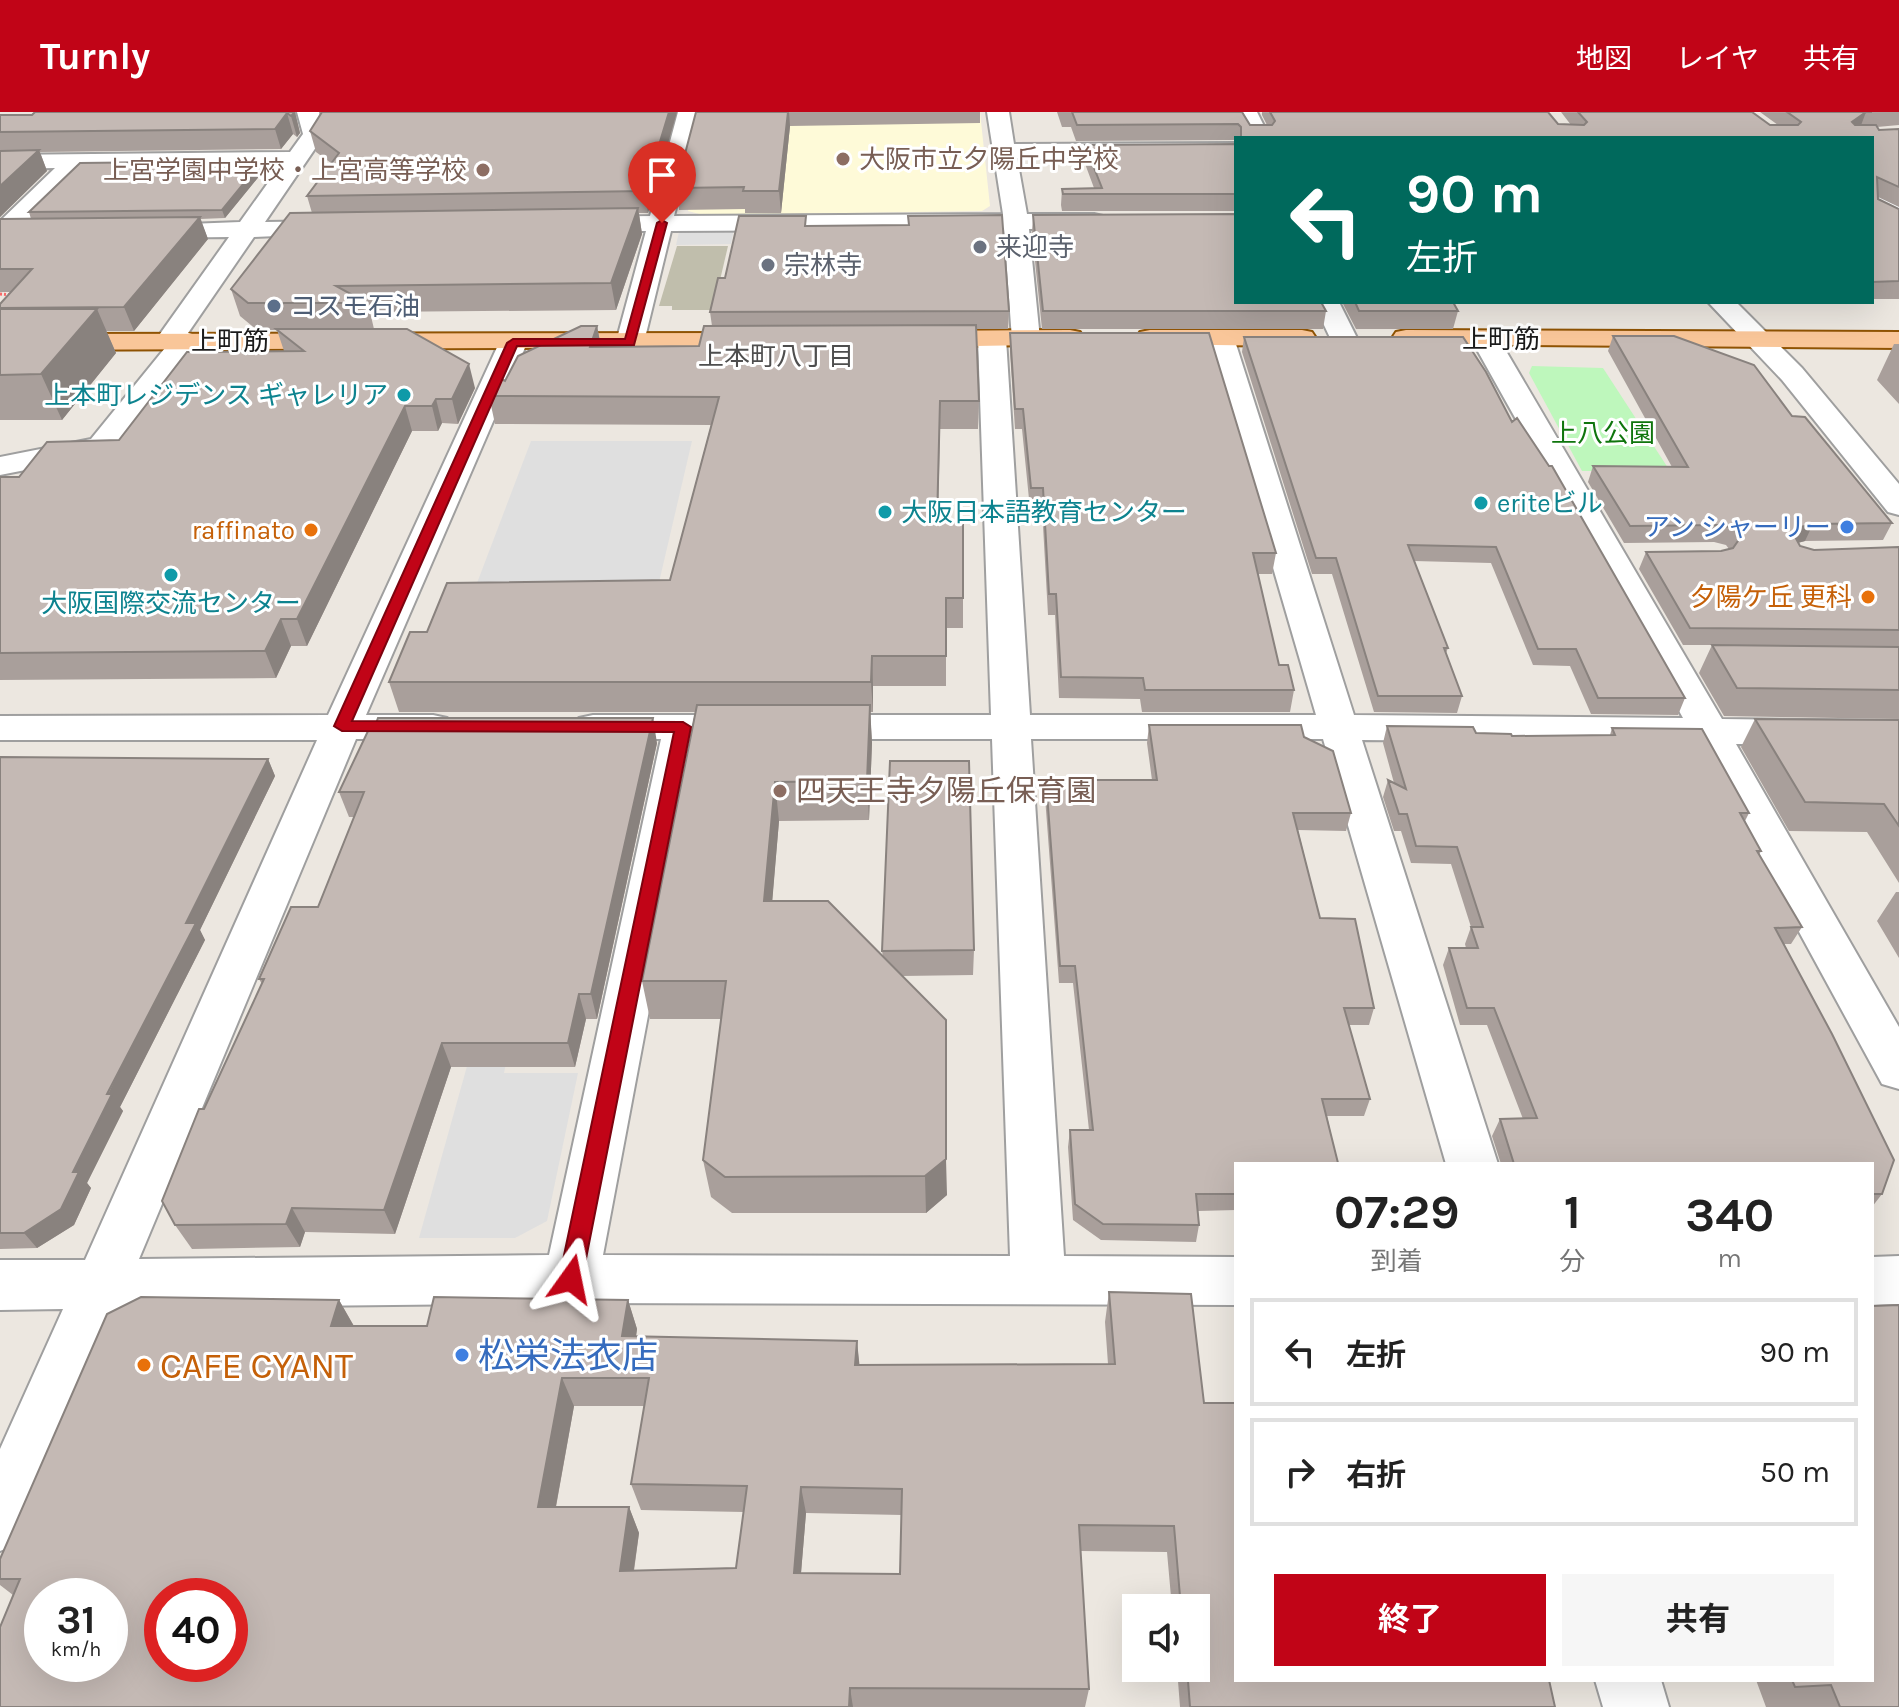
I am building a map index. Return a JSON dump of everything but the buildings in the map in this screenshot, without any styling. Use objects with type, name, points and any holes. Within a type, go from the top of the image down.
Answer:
[{"type":"main road","points":[[886,340],[1101,338]]},
{"type":"main road","name":"上町筋","points":[[1131,338],[1899,340]]},
{"type":"main road","name":"上町筋","points":[[0,342],[795,341]]},
{"type":"street","points":[[0,466],[101,446],[178,341],[248,229],[314,134],[308,112]]},
{"type":"street","points":[[630,342],[689,112]]},
{"type":"street","points":[[998,112],[1016,221],[1009,339],[1013,727],[1038,1280]]},
{"type":"street","points":[[1246,112],[1258,136]]},
{"type":"street","points":[[1004,151],[1234,150]]},
{"type":"street","points":[[0,162],[297,159]]},
{"type":"street","points":[[2,232],[77,160]]},
{"type":"street","points":[[1874,201],[1899,201]]},
{"type":"street","points":[[1874,202],[1899,221]]},
{"type":"street","points":[[550,225],[1110,221]]},
{"type":"street","points":[[126,231],[359,228]]},
{"type":"street","points":[[2,232],[34,232]]},
{"type":"street","points":[[1327,304],[1343,338]]},
{"type":"street","points":[[1723,304],[1792,374],[1899,505]]},
{"type":"street","points":[[1220,338],[1336,727],[1471,1162]]},
{"type":"street","points":[[1485,339],[1625,556],[1667,659],[1899,1070]]},
{"type":"street","points":[[0,1520],[342,726],[513,343]]},
{"type":"street","points":[[1667,659],[1713,660]]},
{"type":"street","points":[[1,729],[466,727]]},
{"type":"street","points":[[559,727],[1336,727],[1899,733]]},
{"type":"street","points":[[571,1279],[683,727]]},
{"type":"street","points":[[0,1285],[571,1279],[1234,1281]]},
{"type":"street","points":[[1874,1281],[1899,1280]]},
{"type":"street","points":[[1629,1682],[1636,1707]]},
{"type":"path","points":[[0,294],[25,296]]},
{"type":"shaded area","name":"大阪市立夕陽丘中学校","points":[[713,112],[980,112],[990,206],[982,211],[703,215],[688,211]]},
{"type":"shaded area","points":[[690,228],[734,228],[731,244],[676,245],[679,232]]},
{"type":"shaded area","points":[[677,246],[728,246],[713,310],[672,310],[672,306],[659,306]]},
{"type":"shaded area","points":[[531,441],[692,441],[657,591],[474,591]]},
{"type":"shaded area","points":[[469,1059],[507,1059],[504,1073],[578,1073],[547,1221],[515,1238],[419,1238]]},
{"type":"green space","name":"上八公園","points":[[1532,366],[1603,368],[1670,471],[1582,471],[1529,373]]},
{"type":"place","name":"大阪市立夕陽丘中学校","points":[[843,159]]},
{"type":"place","name":"上宮学園中学校・上宮高等学校","points":[[483,170]]},
{"type":"place","name":"来迎寺","points":[[980,247]]},
{"type":"place","name":"宗林寺","points":[[768,265]]},
{"type":"place","name":"コスモ石油","points":[[274,306]]},
{"type":"place","name":"上本町レジデンス ギャレリア","points":[[404,395]]},
{"type":"place","name":"eriteビル","points":[[1481,503]]},
{"type":"place","name":"大阪日本語教育センター","points":[[885,512]]},
{"type":"place","name":"アン シャーリー","points":[[1847,527]]},
{"type":"place","name":"raffinato","points":[[311,530]]},
{"type":"place","name":"大阪国際交流センター","points":[[171,575]]},
{"type":"place","name":"夕陽ケ丘 更科","points":[[1868,597]]},
{"type":"place","name":"四天王寺夕陽丘保育園","points":[[780,791]]},
{"type":"place","name":"松栄法衣店","points":[[462,1355]]},
{"type":"place","name":"CAFE CYANT","points":[[144,1365]]},
{"type":"district","name":"上本町八丁目","points":[[776,356]]},
{"type":"route","points":[[571,1279],[683,727],[342,726],[513,343],[630,342],[662,223]]}]
